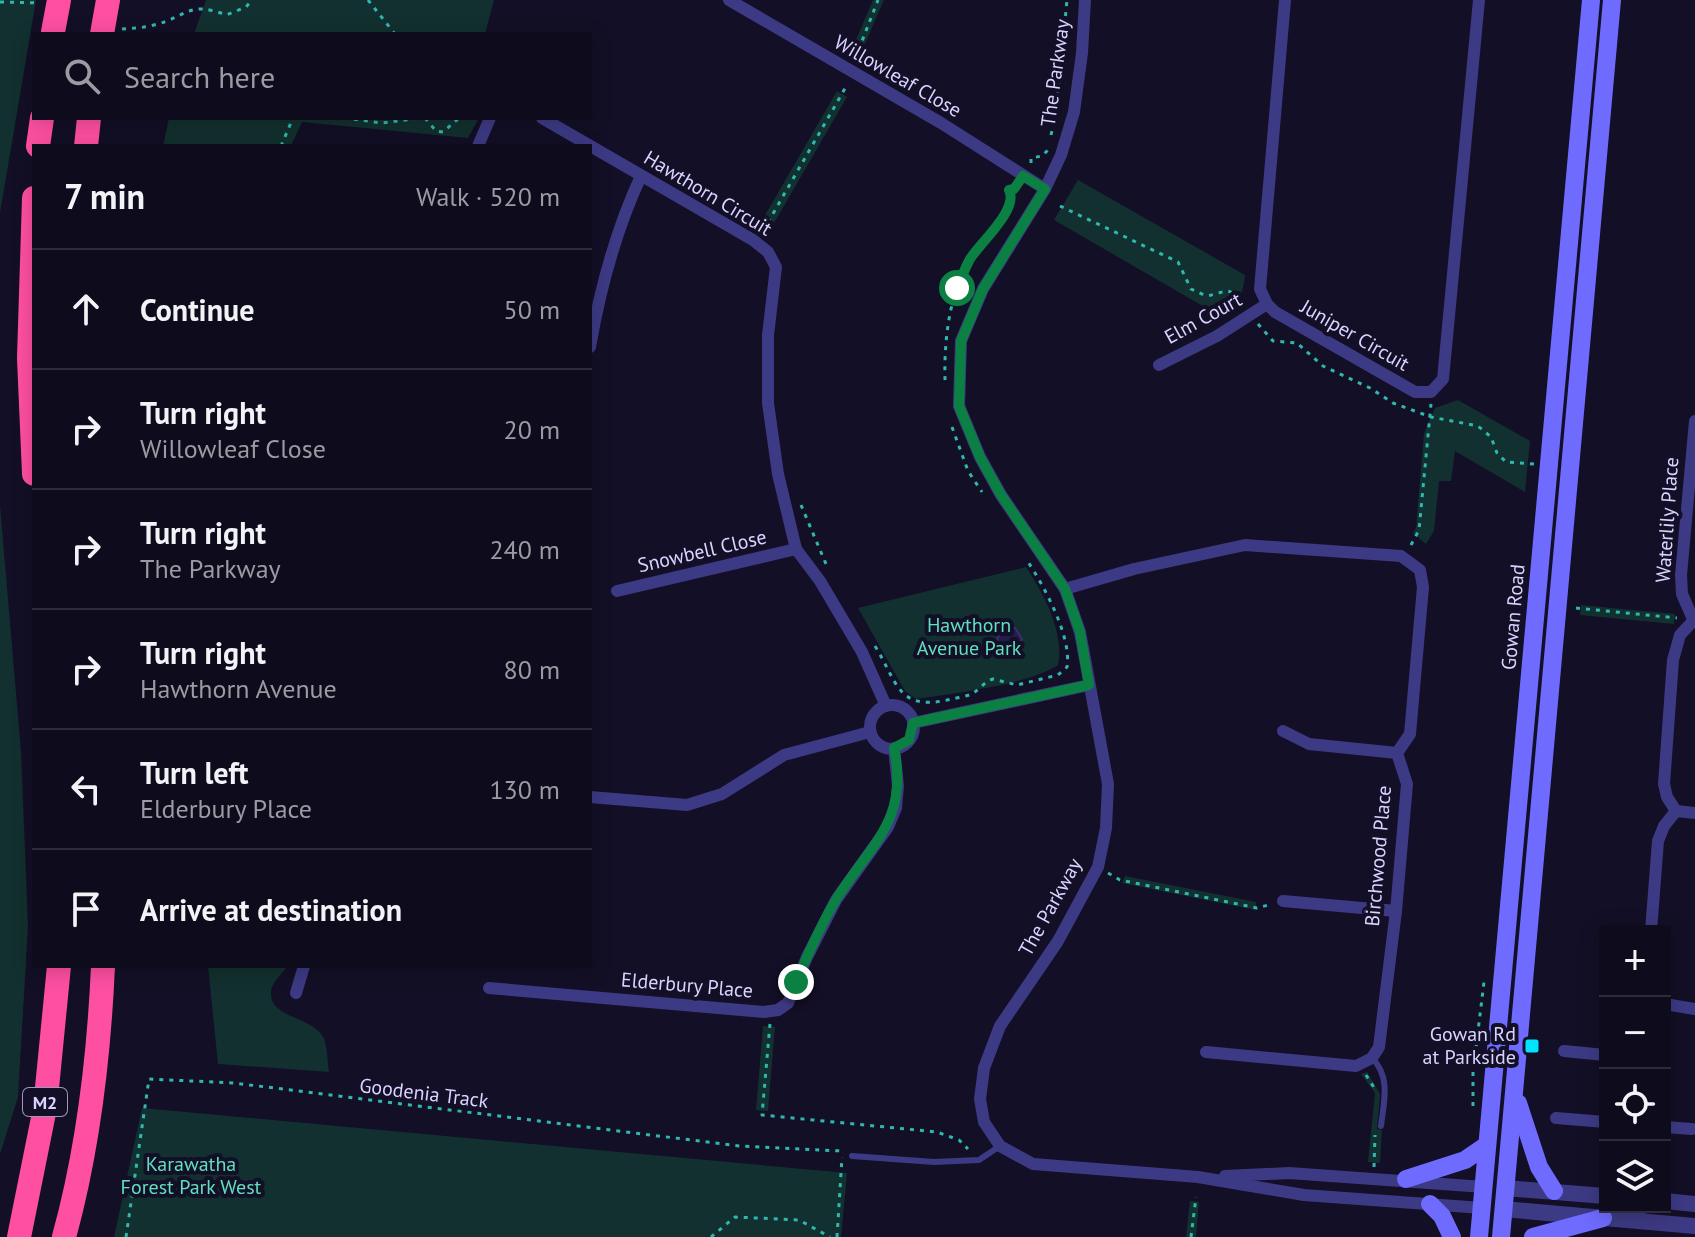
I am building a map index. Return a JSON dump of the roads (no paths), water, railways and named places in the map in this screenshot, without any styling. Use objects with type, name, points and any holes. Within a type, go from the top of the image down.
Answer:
[{"type":"highway","points":[[108,0],[109,32]]},
{"type":"highway","points":[[50,1],[53,32]]},
{"type":"highway","points":[[38,144],[42,120]]},
{"type":"highway","points":[[86,144],[89,120]]},
{"type":"highway","points":[[32,231],[29,358],[32,428]]},
{"type":"highway","name":"M2","points":[[19,1237],[45,1108],[59,968]]},
{"type":"highway","name":"M2","points":[[64,1237],[96,1057],[103,968]]},
{"type":"main road","name":"Gowan Road","points":[[1479,1237],[1591,0]]},
{"type":"main road","points":[[1501,1237],[1612,0]]},
{"type":"main road","points":[[1515,1092],[1539,1167],[1554,1191]]},
{"type":"main road","points":[[1406,1179],[1465,1160],[1487,1145]]},
{"type":"main road","points":[[1484,1187],[1505,1188]]},
{"type":"main road","points":[[1430,1204],[1442,1216],[1452,1237]]},
{"type":"main road","points":[[1482,1208],[1503,1209]]},
{"type":"main road","points":[[1533,1237],[1603,1218]]},
{"type":"street","name":"Willowleaf Close","points":[[729,0],[941,123],[1045,189]]},
{"type":"street","name":"The Parkway","points":[[1000,1146],[984,1122],[980,1099],[984,1068],[1000,1026],[1058,941],[1098,867],[1106,828],[1108,784],[1080,632],[1065,589],[1001,495],[980,457],[959,406],[961,341],[983,289],[1045,189],[1061,155],[1074,112],[1085,0]]},
{"type":"street","points":[[1267,304],[1260,289],[1285,0]]},
{"type":"street","name":"Juniper Circuit","points":[[1267,304],[1275,312],[1415,392],[1431,392],[1443,379],[1479,0]]},
{"type":"street","points":[[479,144],[489,120]]},
{"type":"street","name":"Hawthorn Circuit","points":[[545,120],[586,144]]},
{"type":"street","name":"Hawthorn Circuit","points":[[592,147],[753,240],[768,252],[776,267],[768,335],[768,403],[778,474],[796,549],[820,581],[862,652],[886,706]]},
{"type":"street","points":[[592,335],[623,214],[641,176]]},
{"type":"street","name":"Elm Court","points":[[1159,365],[1217,336],[1267,304]]},
{"type":"street","name":"Waterlily Place","points":[[1694,619],[1682,594],[1681,575],[1695,421]]},
{"type":"street","points":[[1065,589],[1134,569],[1245,545],[1401,556],[1420,570],[1423,587],[1410,734],[1397,753],[1309,744],[1283,731]]},
{"type":"street","name":"Snowbell Close","points":[[617,591],[796,549]]},
{"type":"street","points":[[1676,811],[1667,797],[1664,784],[1673,660],[1680,635],[1694,619]]},
{"type":"street","points":[[913,723],[1089,685]]},
{"type":"street","points":[[886,706],[904,708],[913,723],[909,740],[894,748],[879,744],[870,732],[873,716],[886,706]]},
{"type":"street","points":[[592,797],[687,805],[700,802],[741,783],[784,755],[870,732]]},
{"type":"street","name":"Elderbury Place","points":[[489,988],[771,1012],[788,1003],[836,900],[888,827],[896,808],[898,786],[894,748]]},
{"type":"street","name":"Birchwood Place","points":[[1372,1058],[1379,1047],[1396,911],[1407,784],[1397,753]]},
{"type":"street","points":[[1676,811],[1695,813]]},
{"type":"street","points":[[1651,925],[1658,841],[1664,826],[1676,811]]},
{"type":"street","points":[[1283,901],[1396,911]]},
{"type":"street","points":[[296,993],[303,968]]},
{"type":"street","points":[[1671,1005],[1695,1009]]},
{"type":"street","points":[[1564,1051],[1599,1054]]},
{"type":"street","points":[[1206,1052],[1356,1066],[1372,1058]]},
{"type":"street","points":[[1556,1118],[1599,1122]]},
{"type":"street","points":[[1671,1127],[1692,1129]]},
{"type":"street","points":[[1000,1146],[1033,1164],[1198,1177],[1304,1195],[1482,1208]]},
{"type":"street","points":[[1198,1177],[1289,1173],[1484,1187]]},
{"type":"street","points":[[1505,1188],[1599,1195]]},
{"type":"street","points":[[1671,1202],[1695,1204]]},
{"type":"street","points":[[1503,1209],[1603,1218],[1643,1214],[1695,1226]]},
{"type":"lane","points":[[1372,1058],[1382,1068],[1385,1083],[1381,1126]]},
{"type":"lane","points":[[852,1156],[934,1162],[979,1160],[1000,1146]]},
{"type":"place","name":"Gowan Rd at Parkside","points":[[1532,1046]]},
{"type":"park label","name":"Hawthorn Avenue Park","points":[[969,636]]},
{"type":"park label","name":"Karawatha Forest Park West","points":[[191,1176]]}]
